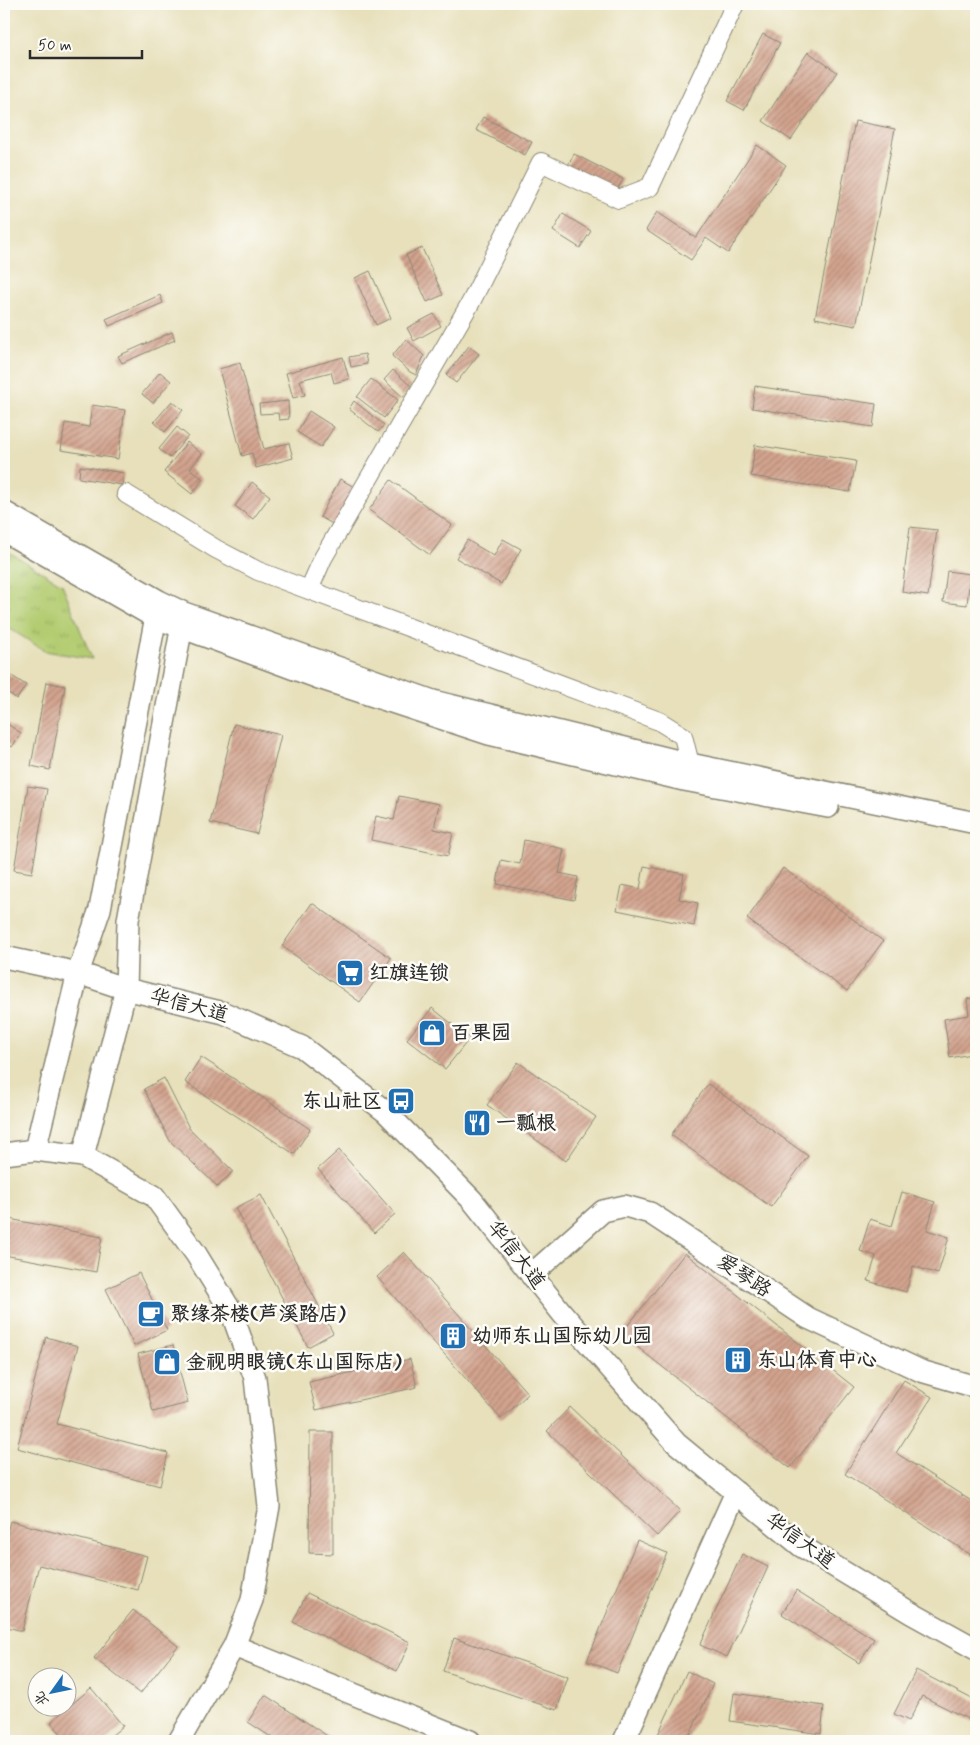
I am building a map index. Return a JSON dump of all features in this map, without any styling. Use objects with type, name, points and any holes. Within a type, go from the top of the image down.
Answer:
[{"type":"street","points":[[308,590],[328,550],[471,302],[541,162],[619,199],[650,187],[735,4]]},
{"type":"street","points":[[126,494],[216,549],[258,571],[659,721],[683,736],[690,764]]},
{"type":"street","points":[[4,512],[158,610]]},
{"type":"street","points":[[4,531],[158,610],[316,677],[489,734],[684,780],[860,813],[976,838]]},
{"type":"street","points":[[35,1150],[78,973],[100,909],[158,610]]},
{"type":"street","points":[[183,620],[433,701],[690,764],[976,823]]},
{"type":"street","points":[[83,1156],[126,989],[128,920],[183,620]]},
{"type":"street","name":"华信大道","points":[[4,957],[78,973],[126,989],[224,1013],[302,1046],[386,1112],[472,1200],[562,1313],[676,1443],[801,1546],[910,1613],[976,1649]]},
{"type":"street","points":[[4,1154],[35,1150],[83,1156],[154,1196],[196,1254],[231,1311],[255,1378],[269,1506],[252,1600],[234,1646],[179,1741]]},
{"type":"street","name":"爱琴路","points":[[531,1275],[603,1211],[624,1206],[650,1213],[808,1318],[921,1371],[976,1387]]},
{"type":"street","points":[[624,1741],[736,1492]]},
{"type":"street","points":[[234,1646],[470,1741]]},
{"type":"green space","points":[[4,549],[62,584],[92,659],[45,651],[4,625]]},
{"type":"building","points":[[763,34],[780,43],[744,110],[727,101]]},
{"type":"building","points":[[808,52],[837,72],[791,140],[763,121]]},
{"type":"building","points":[[483,117],[532,142],[525,155],[476,130]]},
{"type":"building","points":[[855,121],[895,129],[856,326],[815,318]]},
{"type":"building","points":[[757,145],[786,165],[728,253],[706,238],[691,260],[646,230],[657,212],[696,238]]},
{"type":"building","points":[[574,154],[623,179],[616,192],[567,167]]},
{"type":"building","points":[[563,214],[591,231],[580,248],[553,231]]},
{"type":"building","points":[[422,248],[443,295],[427,302],[406,255]]},
{"type":"building","points":[[370,271],[391,318],[376,325],[355,278]]},
{"type":"building","points":[[160,295],[163,303],[109,326],[106,319]]},
{"type":"building","points":[[434,314],[441,326],[414,341],[407,328]]},
{"type":"building","points":[[172,332],[175,340],[122,363],[118,356]]},
{"type":"building","points":[[406,339],[424,356],[416,375],[392,356]]},
{"type":"building","points":[[469,346],[479,354],[456,383],[446,375]]},
{"type":"building","points":[[365,354],[367,364],[351,367],[349,357]]},
{"type":"building","points":[[343,357],[349,379],[334,383],[331,372],[300,380],[305,395],[293,398],[286,373]]},
{"type":"building","points":[[240,363],[264,449],[289,443],[293,458],[256,468],[252,453],[242,456],[219,369]]},
{"type":"building","points":[[393,370],[412,387],[403,397],[384,380]]},
{"type":"building","points":[[160,372],[171,381],[153,403],[142,394]]},
{"type":"building","points":[[371,379],[398,400],[384,418],[357,397]]},
{"type":"building","points":[[755,386],[876,404],[873,427],[752,408]]},
{"type":"building","points":[[172,401],[183,410],[165,432],[154,422]]},
{"type":"building","points":[[288,401],[289,419],[279,420],[278,413],[260,414],[259,404]]},
{"type":"building","points":[[354,401],[384,425],[378,432],[349,409]]},
{"type":"building","points":[[92,405],[125,410],[118,459],[61,450],[65,423],[89,427]]},
{"type":"building","points":[[309,411],[334,427],[321,447],[297,432]]},
{"type":"building","points":[[177,427],[188,436],[170,458],[159,449]]},
{"type":"building","points":[[187,442],[202,454],[190,469],[203,479],[192,494],[164,472]]},
{"type":"building","points":[[755,445],[856,461],[850,492],[751,476]]},
{"type":"building","points":[[80,466],[124,473],[122,485],[79,478]]},
{"type":"building","points":[[340,479],[358,489],[338,527],[320,517]]},
{"type":"building","points":[[391,480],[452,525],[430,555],[369,510]]},
{"type":"building","points":[[252,482],[270,496],[253,519],[235,506]]},
{"type":"building","points":[[910,527],[937,530],[928,596],[902,592]]},
{"type":"building","points":[[503,539],[521,549],[501,584],[456,558],[467,540],[494,556]]},
{"type":"building","points":[[947,571],[970,574],[967,605],[943,602]]},
{"type":"building","points":[[4,671],[26,685],[17,699],[4,690]]},
{"type":"building","points":[[46,682],[65,686],[50,770],[31,766]]},
{"type":"building","points":[[4,722],[21,733],[12,747],[4,742]]},
{"type":"building","points":[[234,724],[281,735],[257,834],[210,823]]},
{"type":"building","points":[[28,786],[47,789],[32,873],[14,870]]},
{"type":"building","points":[[399,796],[439,804],[434,829],[453,833],[448,856],[371,840],[376,816],[394,820]]},
{"type":"building","points":[[524,840],[564,849],[559,873],[578,877],[574,900],[497,884],[501,860],[520,864]]},
{"type":"building","points":[[644,866],[684,874],[679,899],[698,903],[694,926],[617,910],[622,885],[640,889]]},
{"type":"building","points":[[783,868],[883,941],[847,991],[747,919]]},
{"type":"building","points":[[312,903],[391,958],[360,1002],[282,946]]},
{"type":"building","points":[[976,997],[976,1053],[950,1058],[944,1019],[969,1015],[967,999]]},
{"type":"building","points":[[432,1008],[470,1038],[445,1069],[407,1039]]},
{"type":"building","points":[[201,1057],[310,1129],[294,1154],[185,1082]]},
{"type":"building","points":[[518,1062],[596,1117],[566,1161],[487,1105]]},
{"type":"building","points":[[164,1078],[189,1128],[233,1171],[218,1187],[170,1141],[144,1089]]},
{"type":"building","points":[[708,1084],[808,1156],[771,1207],[671,1135]]},
{"type":"building","points":[[339,1150],[395,1214],[374,1233],[318,1169]]},
{"type":"building","points":[[902,1192],[935,1202],[927,1230],[949,1237],[938,1274],[913,1266],[906,1292],[868,1281],[876,1256],[860,1251],[870,1219],[892,1226]]},
{"type":"building","points":[[261,1195],[333,1333],[308,1347],[235,1208]]},
{"type":"building","points":[[4,1218],[102,1237],[96,1272],[4,1255]]},
{"type":"building","name":"幼师东山国际幼儿园","points":[[404,1252],[528,1394],[501,1419],[377,1277]]},
{"type":"building","name":"东山体育中心","points":[[685,1253],[854,1387],[790,1468],[621,1334]]},
{"type":"building","points":[[139,1273],[167,1330],[134,1346],[106,1289]]},
{"type":"building","points":[[46,1337],[78,1346],[57,1424],[168,1453],[160,1486],[17,1448]]},
{"type":"building","points":[[173,1345],[188,1403],[153,1412],[138,1354]]},
{"type":"building","points":[[410,1359],[417,1387],[316,1410],[309,1382]]},
{"type":"building","points":[[904,1380],[932,1397],[896,1453],[976,1504],[976,1558],[845,1474]]},
{"type":"building","points":[[570,1407],[680,1511],[657,1536],[547,1431]]},
{"type":"building","points":[[310,1432],[333,1432],[333,1554],[309,1553]]},
{"type":"building","points":[[10,1521],[147,1556],[138,1590],[39,1565],[22,1631],[4,1626],[4,1545]]},
{"type":"building","points":[[637,1540],[667,1553],[617,1673],[587,1661]]},
{"type":"building","points":[[742,1554],[768,1567],[727,1657],[700,1645]]},
{"type":"building","points":[[796,1590],[874,1639],[859,1663],[782,1614]]},
{"type":"building","points":[[307,1593],[410,1642],[397,1671],[293,1622]]},
{"type":"building","points":[[133,1610],[178,1646],[140,1694],[94,1658]]},
{"type":"building","points":[[454,1638],[568,1677],[557,1710],[443,1671]]},
{"type":"building","points":[[916,1670],[976,1701],[976,1723],[922,1696],[909,1721],[894,1714]]},
{"type":"building","points":[[687,1671],[713,1684],[687,1741],[655,1741]]},
{"type":"building","points":[[91,1688],[123,1726],[105,1741],[67,1741],[51,1722],[56,1718],[78,1718],[78,1699]]},
{"type":"building","points":[[734,1693],[824,1706],[821,1734],[730,1721]]},
{"type":"building","points":[[265,1695],[335,1741],[277,1741],[248,1722]]},
{"type":"place","name":"红旗连锁","points":[[350,973]]},
{"type":"place","name":"百果园","points":[[432,1033]]},
{"type":"place","name":"东山社区","points":[[401,1101]]},
{"type":"place","name":"一瓢根","points":[[477,1123]]},
{"type":"place","name":"聚缘茶楼(芦溪路店)","points":[[151,1314]]},
{"type":"place","name":"幼师东山国际幼儿园","points":[[453,1336]]},
{"type":"place","name":"东山体育中心","points":[[738,1360]]},
{"type":"place","name":"金视明眼镜(东山国际店)","points":[[167,1362]]}]
